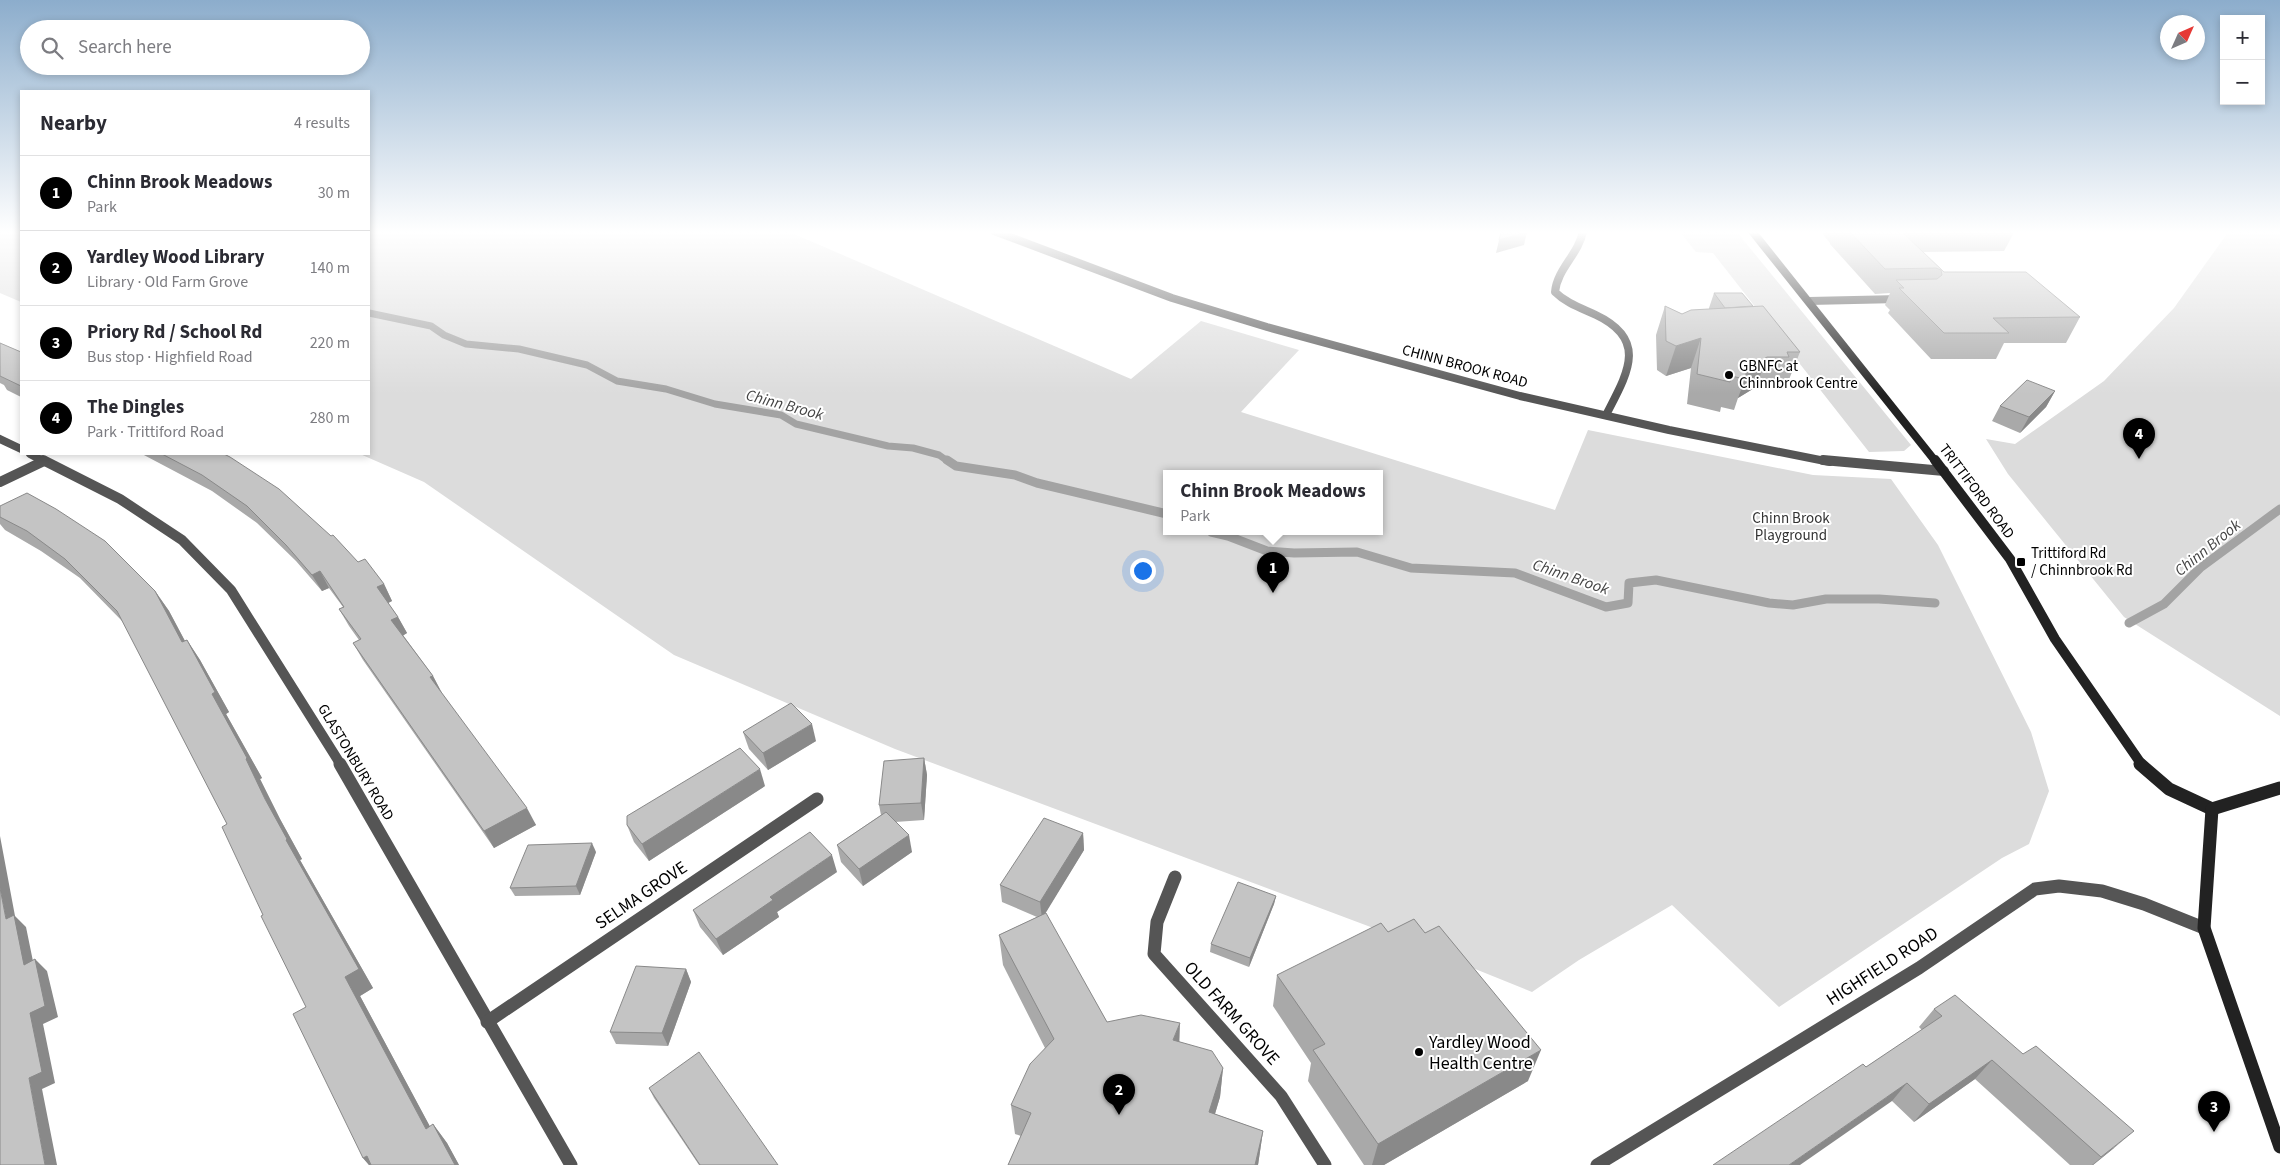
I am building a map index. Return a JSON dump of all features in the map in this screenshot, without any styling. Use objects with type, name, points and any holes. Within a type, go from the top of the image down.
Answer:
[{"type":"street","name":"CHINN BROOK ROAD","points":[[1138,285],[1191,304],[1520,396],[1831,462],[1944,471]]},
{"type":"street","points":[[1557,285],[1555,288],[1562,300],[1617,327],[1628,345],[1630,360],[1606,415]]},
{"type":"street","name":"TRITTIFORD ROAD","points":[[1796,285],[1944,471],[2010,559],[2055,639],[2140,764],[2169,788],[2212,809]]},
{"type":"street","points":[[1809,301],[1905,299]]},
{"type":"street","points":[[0,439],[20,449]]},
{"type":"street","name":"GLASTONBURY ROAD","points":[[32,455],[120,499],[182,540],[231,590],[343,769],[571,1165]]},
{"type":"street","points":[[0,482],[44,461]]},
{"type":"street","points":[[2280,788],[2212,809],[2204,928],[2280,1147]]},
{"type":"street","name":"SELMA GROVE","points":[[487,1022],[816,799]]},
{"type":"street","name":"OLD FARM GROVE","points":[[1175,877],[1156,922],[1154,954],[1281,1096],[1325,1165]]},
{"type":"street","name":"HIGHFIELD ROAD","points":[[1598,1165],[1696,1102],[1921,967],[1978,925],[2035,888],[2067,885],[2093,890],[2161,910],[2204,928]]},
{"type":"green space","points":[[0,285],[20,285],[20,302],[0,293]]},
{"type":"green space","name":"Chinn Brook Playground","points":[[370,285],[913,285],[1131,379],[1201,321],[1299,350],[1241,412],[1555,510],[1588,430],[1813,475],[1891,479],[1938,545],[2031,732],[2049,791],[2029,844],[2002,858],[1779,1007],[1672,905],[1579,960],[1532,992],[1376,929],[895,749],[674,655],[424,482],[362,455],[370,455]]},
{"type":"green space","points":[[1738,285],[1780,285],[1911,445],[1904,451],[1869,452]]},
{"type":"green space","points":[[2190,285],[2280,285],[2280,716],[2124,617],[2008,474],[1986,439],[2015,444],[2104,381],[2174,308]]},
{"type":"building","points":[[1901,285],[2042,285],[2080,317],[1993,318],[2009,333],[1944,333],[1899,288],[1904,288]]},
{"type":"building","points":[[1714,293],[1742,293],[1753,306],[1725,308]]},
{"type":"building","points":[[1665,306],[1682,314],[1691,310],[1763,306],[1800,352],[1787,352],[1789,357],[1767,357],[1747,369],[1745,379],[1731,376],[1730,382],[1697,374],[1701,338],[1676,346],[1666,341]]},
{"type":"building","points":[[0,343],[20,352],[20,386],[0,376]]},
{"type":"building","points":[[2027,380],[2055,391],[2029,417],[2000,406]]},
{"type":"building","points":[[164,455],[226,455],[230,457],[279,489],[331,536],[333,535],[358,562],[365,559],[384,584],[377,587],[398,617],[391,620],[433,676],[430,677],[527,808],[484,831],[353,643],[361,639],[339,609],[344,607],[320,571],[312,575],[286,545],[247,506],[202,475]]},
{"type":"building","points":[[27,493],[56,509],[105,541],[155,591],[182,642],[187,640],[215,692],[212,694],[247,758],[286,840],[359,969],[345,977],[426,1129],[433,1124],[455,1165],[371,1165],[367,1156],[363,1158],[293,1014],[306,1007],[261,916],[263,915],[222,827],[227,824],[117,611],[65,559],[27,531],[0,517],[0,506]]},
{"type":"building","points":[[791,703],[812,724],[763,753],[743,732]]},
{"type":"building","points":[[740,748],[760,769],[642,844],[627,825],[627,816]]},
{"type":"building","points":[[924,758],[921,803],[879,805],[884,761]]},
{"type":"building","points":[[886,812],[909,835],[859,869],[837,845]]},
{"type":"building","points":[[1044,818],[1083,833],[1040,902],[1000,885]]},
{"type":"building","points":[[810,832],[832,855],[770,897],[773,900],[716,939],[693,910]]},
{"type":"building","points":[[592,843],[576,886],[510,888],[528,845]]},
{"type":"building","points":[[1238,882],[1276,896],[1250,958],[1211,944]]},
{"type":"building","points":[[0,888],[6,919],[14,915],[24,965],[35,959],[45,1006],[30,1013],[42,1072],[29,1078],[45,1165],[0,1165]]},
{"type":"building","points":[[1046,913],[1107,1022],[1141,1015],[1180,1023],[1173,1040],[1212,1051],[1223,1068],[1209,1112],[1263,1131],[1255,1165],[1008,1165],[1031,1113],[1011,1105],[1030,1064],[1054,1039],[999,935]]},
{"type":"building","name":"Yardley Wood Health Centre","points":[[1414,919],[1425,933],[1439,926],[1541,1050],[1378,1144],[1313,1050],[1325,1044],[1277,975],[1381,923],[1388,932]]},
{"type":"building","points":[[636,966],[686,969],[662,1033],[610,1032]]},
{"type":"building","points":[[1955,995],[2023,1054],[2036,1046],[2134,1131],[2101,1157],[1992,1060],[1929,1104],[1907,1083],[1789,1165],[1713,1165],[1863,1064],[1866,1067],[1942,1016],[1934,1009]]},
{"type":"building","points":[[699,1052],[778,1165],[700,1165],[649,1088]]},
{"type":"waterway","name":"Chinn Brook","points":[[370,313],[431,326],[444,335],[466,344],[519,349],[587,365],[617,381],[666,389],[715,404],[781,415],[796,424],[888,446],[913,448],[939,455],[949,462]]},
{"type":"waterway","name":"Chinn Brook","points":[[947,460],[956,466],[1015,475],[1037,483],[1163,513]]},
{"type":"waterway","name":"Chinn Brook","points":[[2129,623],[2164,604],[2200,568],[2280,509]]},
{"type":"waterway","name":"Chinn Brook","points":[[1224,535],[1267,551],[1294,553],[1357,552],[1411,568],[1515,573],[1606,607],[1628,603],[1629,583],[1656,580],[1769,603],[1793,605],[1826,599],[1879,599],[1935,603]]},
{"type":"place","name":"GBNFC at Chinnbrook Centre","points":[[1729,375]]},
{"type":"place","name":"The Dingles","points":[[2139,459]]},
{"type":"place","name":"Trittiford Rd / Chinnbrook Rd","points":[[2021,562]]},
{"type":"place","name":"Chinn Brook Meadows","points":[[1273,593]]},
{"type":"place","name":"Yardley Wood Health Centre","points":[[1419,1052]]},
{"type":"place","name":"Yardley Wood Library","points":[[1119,1115]]},
{"type":"place","name":"Priory Rd / School Rd","points":[[2214,1132]]}]
